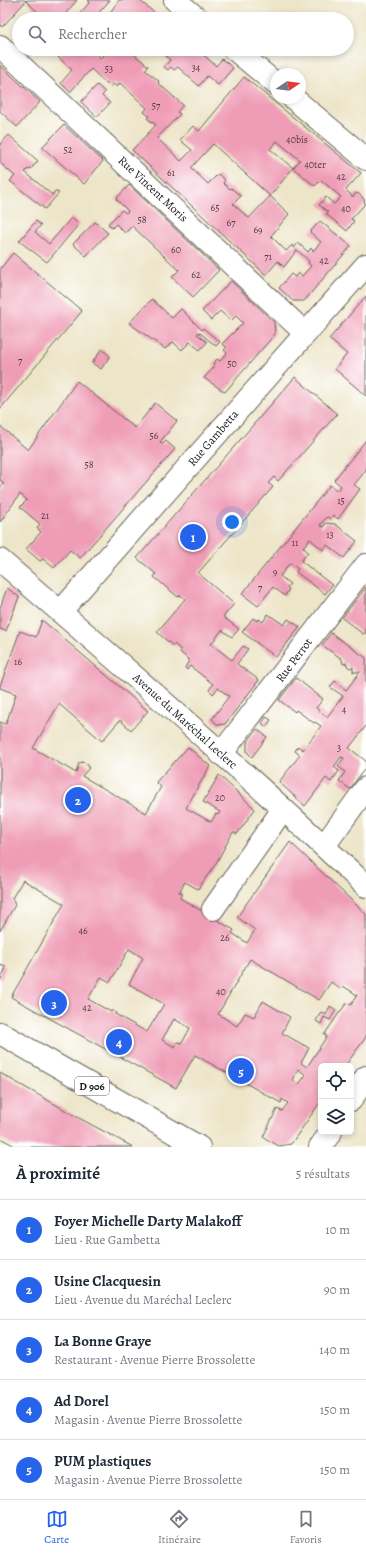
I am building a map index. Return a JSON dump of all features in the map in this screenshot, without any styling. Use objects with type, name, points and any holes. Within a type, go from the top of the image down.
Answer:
[{"type":"street","points":[[175,0],[190,12]]},
{"type":"street","name":"Rue Vincent Moris","points":[[0,46],[306,333]]},
{"type":"street","points":[[242,56],[270,79]]},
{"type":"street","points":[[300,104],[366,159]]},
{"type":"street","name":"Rue Gambetta","points":[[61,611],[366,265]]},
{"type":"street","name":"Avenue du Maréchal Leclerc","points":[[0,560],[61,611],[222,754],[366,886]]},
{"type":"street","name":"Rue Perrot","points":[[222,754],[366,565]]},
{"type":"street","points":[[324,846],[366,788]]},
{"type":"street","points":[[213,909],[283,809]]},
{"type":"street","name":"D 906","points":[[0,1033],[192,1143],[207,1147]]},
{"type":"street","points":[[352,1099],[366,1077]]},
{"type":"street","points":[[320,1147],[329,1135]]},
{"type":"building","points":[[0,0],[26,1],[16,12],[12,12],[12,16],[2,27],[0,25]]},
{"type":"building","points":[[27,0],[77,0],[67,12],[38,12],[26,1]]},
{"type":"building","points":[[87,0],[110,0],[99,12],[81,12],[90,2]]},
{"type":"building","points":[[119,0],[139,0],[154,12],[110,12]]},
{"type":"building","points":[[59,56],[99,56],[101,58],[103,56],[136,56],[148,66],[145,70],[159,81],[158,83],[183,105],[177,112],[180,114],[157,138],[181,161],[192,150],[180,140],[193,126],[199,131],[244,77],[270,98],[270,104],[277,104],[361,173],[346,190],[353,197],[358,193],[364,199],[365,204],[351,219],[354,221],[347,231],[326,214],[328,212],[319,205],[326,197],[334,204],[341,197],[321,180],[315,186],[293,168],[270,196],[289,214],[271,236],[286,251],[292,245],[294,248],[298,243],[308,252],[311,248],[313,251],[321,242],[310,232],[320,221],[351,246],[304,301],[293,301],[279,288],[291,274],[295,277],[298,273],[302,276],[311,266],[308,263],[309,261],[297,250],[284,267],[278,261],[266,275],[132,150],[156,125],[147,118],[149,116],[144,112],[147,108],[120,83],[117,87],[113,84],[110,87],[91,69],[70,92],[61,83],[72,70],[58,57]],"holes":[[[277,141],[300,160],[293,168],[270,149]],[[213,144],[270,196],[249,218],[233,204],[241,196],[223,183],[225,180],[218,174],[208,184],[191,168]]]},
{"type":"building","points":[[166,56],[205,56],[216,66],[222,59],[233,68],[218,85],[207,76],[199,86],[178,67],[174,70],[171,67],[168,70],[164,67],[170,60]]},
{"type":"building","points":[[0,65],[40,102],[17,127],[0,111]]},
{"type":"building","points":[[97,85],[105,92],[102,96],[110,103],[97,117],[81,102]]},
{"type":"building","points":[[64,125],[103,161],[84,184],[42,147]]},
{"type":"building","points":[[9,135],[38,161],[30,170],[28,169],[25,172],[52,195],[55,191],[59,193],[45,209],[10,181],[15,176],[0,163],[0,144]]},
{"type":"building","points":[[129,185],[219,270],[193,297],[172,277],[179,270],[132,226],[125,233],[116,224],[112,228],[108,224],[122,210],[126,213],[128,211],[116,199]]},
{"type":"building","points":[[72,217],[79,224],[47,262],[19,241],[36,221],[41,225],[35,232],[49,244]]},
{"type":"building","points":[[95,222],[108,233],[86,256],[73,244]]},
{"type":"building","points":[[13,253],[82,311],[0,409],[0,269]]},
{"type":"building","points":[[231,281],[274,322],[275,334],[225,392],[204,378],[215,366],[213,364],[217,359],[220,361],[227,353],[224,350],[227,347],[222,344],[243,323],[236,316],[231,321],[220,311],[211,320],[202,311]]},
{"type":"building","points":[[366,296],[366,396],[335,369],[347,354],[329,339]]},
{"type":"building","points":[[152,299],[172,318],[181,309],[202,330],[203,328],[220,342],[216,346],[199,332],[197,334],[207,342],[200,350],[190,342],[182,350],[173,342],[165,349],[129,323]]},
{"type":"building","points":[[102,349],[110,356],[101,369],[92,363]]},
{"type":"building","points":[[295,377],[337,414],[278,481],[274,477],[268,483],[273,487],[198,573],[234,604],[223,617],[239,629],[232,637],[222,630],[211,644],[232,660],[243,646],[248,649],[237,664],[259,680],[225,724],[218,725],[212,719],[229,696],[218,688],[213,694],[209,690],[213,684],[190,666],[187,670],[185,668],[189,660],[180,652],[181,650],[174,644],[173,646],[157,632],[185,599],[180,595],[178,597],[154,577],[156,574],[137,558]]},
{"type":"building","points":[[77,381],[135,428],[155,403],[177,421],[160,442],[163,444],[166,441],[175,449],[80,558],[70,550],[54,568],[43,559],[40,561],[26,549],[41,532],[37,528],[40,524],[20,507],[27,500],[20,494],[0,522],[0,488],[4,483],[0,480],[0,426],[28,450]]},
{"type":"building","points":[[366,440],[366,470],[354,485],[360,489],[338,519],[333,515],[330,519],[327,517],[320,525],[323,527],[326,523],[335,524],[357,541],[344,558],[327,545],[323,550],[310,539],[303,547],[308,552],[301,561],[332,585],[325,594],[296,572],[298,569],[290,563],[280,576],[290,584],[287,587],[289,589],[285,596],[273,587],[258,606],[242,594],[330,485],[338,491],[341,486],[334,480]]},
{"type":"building","points":[[366,587],[366,633],[363,634],[342,618]]},
{"type":"building","points":[[7,588],[19,597],[6,631],[0,629],[0,608]]},
{"type":"building","points":[[268,614],[284,625],[288,619],[300,627],[276,657],[242,632],[253,618],[257,621],[259,619],[263,622]]},
{"type":"building","points":[[42,620],[148,711],[131,730],[120,720],[102,741],[59,704],[33,748],[76,773],[79,763],[83,762],[88,765],[89,768],[82,776],[146,813],[161,787],[156,782],[188,747],[210,766],[186,808],[211,822],[216,814],[218,815],[220,812],[203,802],[219,775],[255,809],[237,834],[233,832],[215,865],[198,889],[185,882],[179,892],[182,893],[180,898],[234,930],[232,933],[247,943],[255,930],[237,917],[290,842],[366,914],[366,1037],[347,1063],[318,1063],[318,1105],[291,1144],[279,1146],[263,1137],[277,1109],[282,1111],[288,1103],[282,1099],[281,1103],[195,1055],[176,1088],[11,997],[64,904],[23,880],[12,898],[15,905],[0,931],[0,722],[6,724],[16,694],[0,688],[0,686],[20,631],[36,637]],"holes":[[[129,949],[143,958],[129,984],[164,1004],[147,1032],[115,1014],[116,1013],[112,1010],[111,1012],[88,999],[101,977],[110,982]],[[250,959],[319,1000],[331,982],[340,989],[343,986],[357,995],[351,1005],[347,1003],[339,1013],[324,1035],[327,1036],[307,1067],[301,1063],[309,1048],[282,1033],[290,1017],[263,1001],[254,1017],[245,1013],[237,1026],[218,1014]],[[174,1019],[190,1028],[182,1043],[177,1042],[175,1047],[162,1040]],[[298,1069],[306,1075],[299,1084],[293,1080]]]},
{"type":"building","points":[[331,633],[366,658],[366,726],[349,748],[366,761],[366,767],[350,789],[339,781],[345,772],[338,766],[344,758],[341,757],[334,767],[339,771],[331,782],[326,778],[305,806],[279,782],[300,755],[295,751],[298,746],[303,750],[321,726],[315,722],[314,723],[296,710],[295,712],[279,700],[296,678],[323,699],[316,708],[327,717],[343,696],[330,687],[335,681],[346,690],[360,672],[353,672],[353,667],[350,668],[347,666],[347,663],[343,664],[342,659],[322,645]]},
{"type":"building","points":[[266,717],[271,720],[266,727],[262,723]]},
{"type":"building","points":[[257,729],[267,737],[252,757],[247,752],[247,742]]},
{"type":"building","points":[[0,965],[6,967],[0,981]]},
{"type":"building","points":[[330,1006],[336,1010],[330,1020],[324,1017],[321,1024],[316,1021],[321,1012],[326,1015]]},
{"type":"building","points":[[0,1073],[133,1147],[17,1147],[0,1138]]},
{"type":"place","name":"Foyer Michelle Darty Malakoff","points":[[193,537]]},
{"type":"place","name":"Usine Clacquesin","points":[[78,800]]},
{"type":"place","name":"La Bonne Graye","points":[[54,1003]]},
{"type":"place","name":"Ad Dorel","points":[[119,1042]]},
{"type":"place","name":"PUM plastiques","points":[[241,1071]]}]
